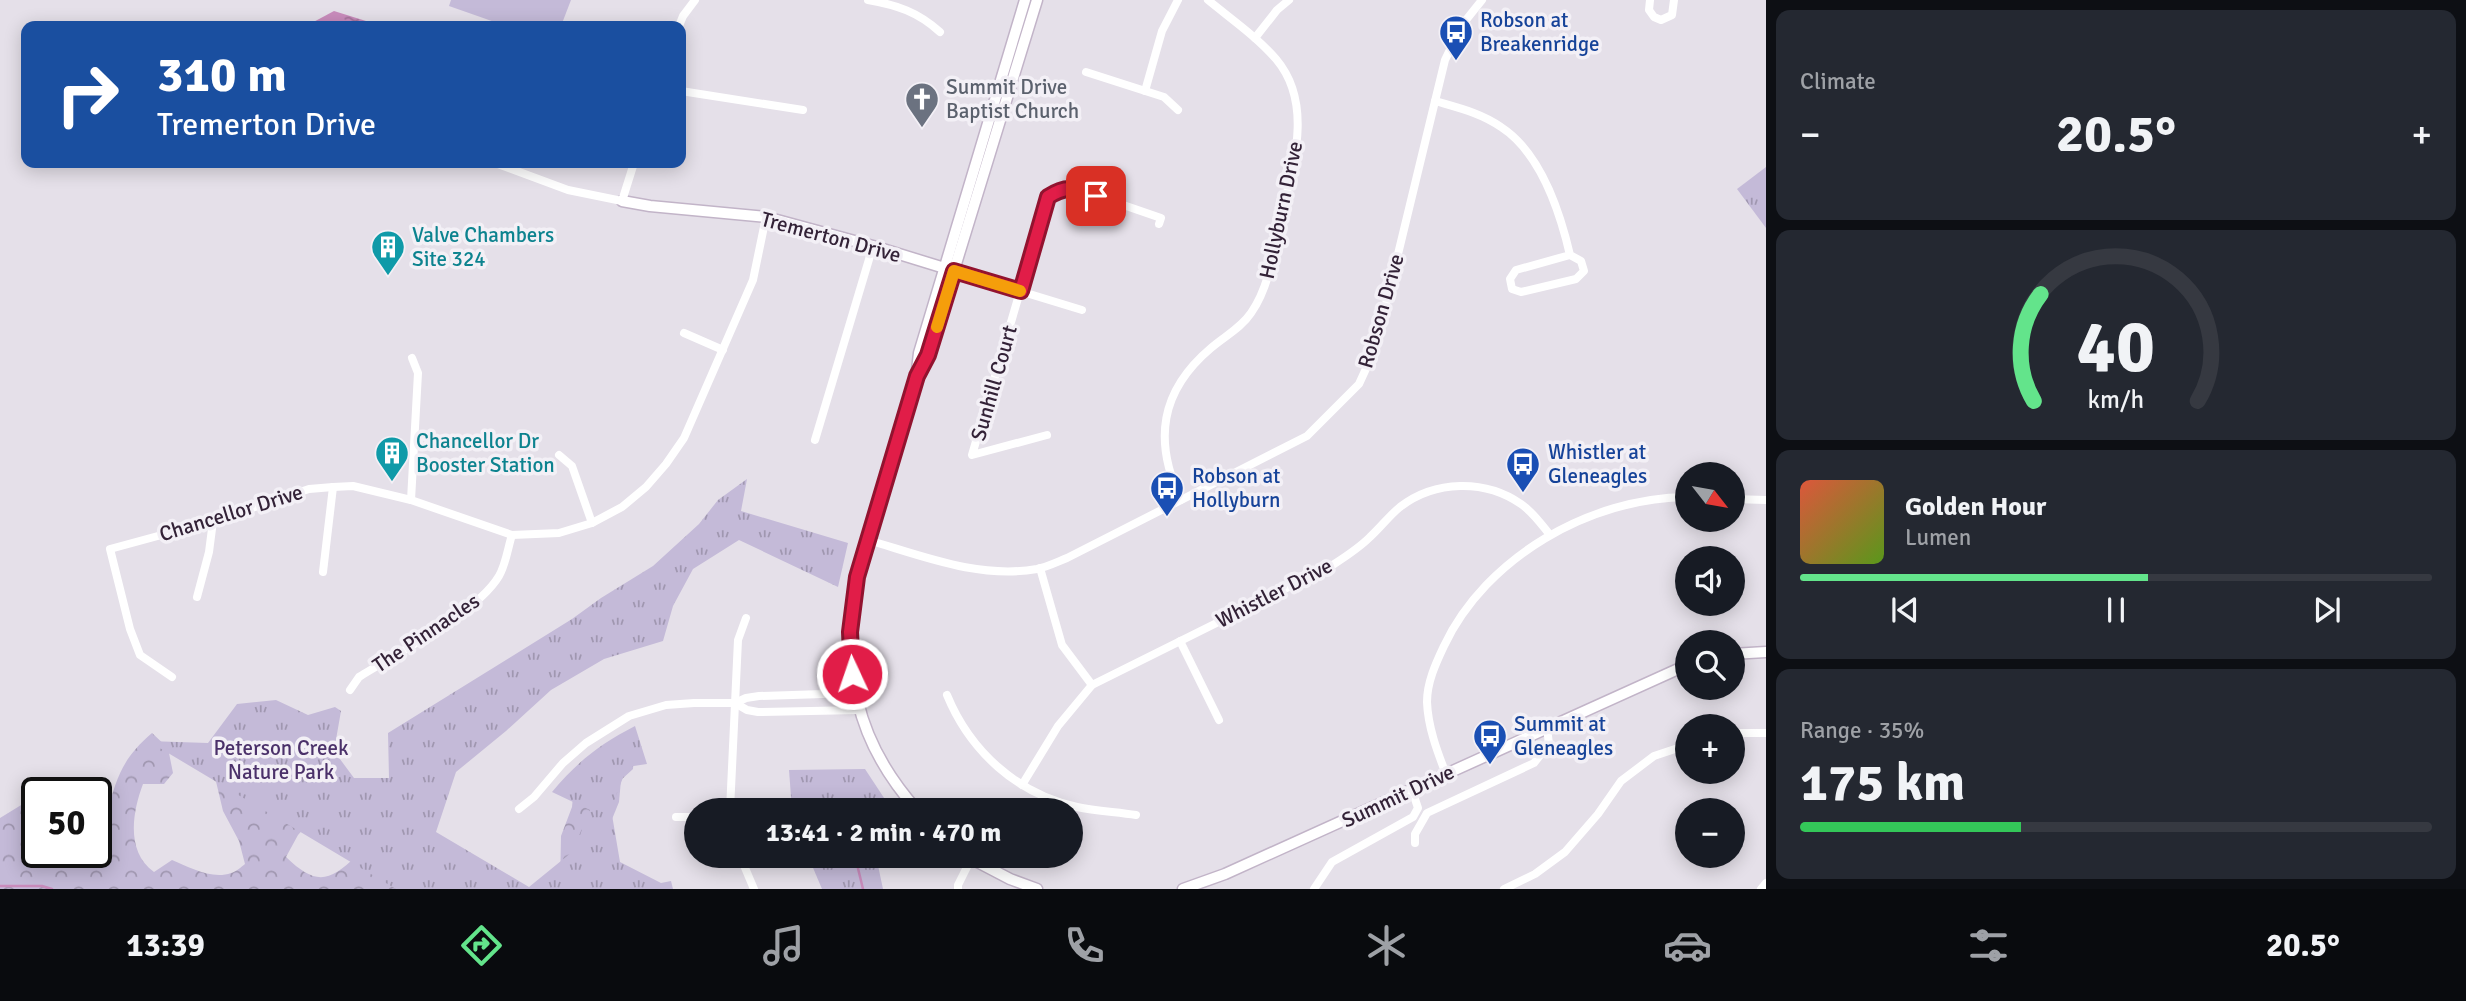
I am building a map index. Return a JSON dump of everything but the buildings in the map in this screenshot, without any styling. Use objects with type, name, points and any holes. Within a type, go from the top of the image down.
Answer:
[{"type":"main road","points":[[907,798],[874,747],[859,710],[850,659],[852,610],[857,577],[917,376],[928,355],[949,270],[1026,0]]},
{"type":"main road","points":[[949,270],[1037,0]]},
{"type":"main road","name":"Tremerton Drive","points":[[622,201],[766,217],[949,270]]},
{"type":"main road","points":[[1745,653],[1766,652]]},
{"type":"main road","name":"Summit Drive","points":[[1183,889],[1225,874],[1675,670]]},
{"type":"main road","points":[[990,868],[1037,889]]},
{"type":"street","points":[[681,21],[695,0]]},
{"type":"street","points":[[868,0],[886,3],[923,17],[940,32]]},
{"type":"street","points":[[1145,91],[1163,31],[1178,0]]},
{"type":"street","name":"Hollyburn Drive","points":[[1181,500],[1169,475],[1163,441],[1170,400],[1192,366],[1251,313],[1266,283],[1295,158],[1298,133],[1296,102],[1278,61],[1255,38],[1208,0]]},
{"type":"street","points":[[1255,38],[1277,10],[1289,0]]},
{"type":"street","name":"Robson Drive","points":[[868,540],[985,572],[1040,568],[1067,558],[1307,436],[1359,384],[1374,349],[1445,60],[1462,25],[1482,0]]},
{"type":"street","points":[[1648,0],[1648,10],[1661,20],[1672,15],[1674,0]]},
{"type":"street","points":[[1086,72],[1164,97],[1178,110]]},
{"type":"street","points":[[686,92],[803,110]]},
{"type":"street","points":[[1435,101],[1485,117],[1504,128],[1521,144],[1550,195],[1566,236],[1570,255],[1581,261],[1584,271],[1576,279],[1521,292],[1513,289],[1510,279],[1516,270],[1570,255]]},
{"type":"street","name":"Tremerton Drive","points":[[509,168],[568,190],[622,201]]},
{"type":"street","points":[[622,201],[632,168]]},
{"type":"street","name":"Sunhill Court","points":[[1046,435],[972,455],[1048,197],[1060,189],[1074,188],[1161,218],[1159,224]]},
{"type":"street","name":"Chancellor Drive","points":[[172,677],[140,655],[130,629],[110,549],[213,521],[309,489],[333,487],[353,486],[411,500],[512,535],[559,533],[592,523],[621,507],[646,487],[684,438],[753,279],[766,217]]},
{"type":"street","points":[[815,440],[873,246]]},
{"type":"street","name":"Tremerton Drive","points":[[949,270],[1082,310]]},
{"type":"street","points":[[684,333],[723,350]]},
{"type":"street","points":[[411,500],[418,373],[412,358]]},
{"type":"street","points":[[559,456],[572,466],[592,523]]},
{"type":"street","name":"Whistler Drive","points":[[1022,785],[1058,726],[1092,685],[1331,566],[1353,552],[1401,506],[1417,497],[1453,485],[1477,487],[1503,494],[1527,510],[1550,535]]},
{"type":"street","points":[[323,572],[333,487]]},
{"type":"street","points":[[1446,774],[1433,740],[1427,701],[1433,669],[1452,630],[1467,608],[1515,560],[1550,535],[1623,505],[1675,497]]},
{"type":"street","points":[[1745,499],[1766,500]]},
{"type":"street","points":[[197,597],[209,552],[213,521]]},
{"type":"street","name":"The Pinnacles","points":[[350,690],[359,677],[461,614],[482,597],[500,575],[512,535]]},
{"type":"street","points":[[1040,568],[1062,645],[1092,685]]},
{"type":"street","points":[[731,798],[738,640],[746,618]]},
{"type":"street","points":[[1180,641],[1219,720]]},
{"type":"street","points":[[519,809],[586,743],[629,716],[666,705],[694,702],[735,703],[759,696],[822,694],[854,689]]},
{"type":"street","points":[[947,695],[956,717],[992,764],[1022,785],[1048,799],[1077,807],[1136,815]]},
{"type":"street","points":[[735,703],[747,710],[758,712],[859,710]]},
{"type":"street","points":[[1415,844],[1415,834],[1427,813],[1534,763],[1549,744],[1547,728]]},
{"type":"street","points":[[1745,733],[1766,733]]},
{"type":"street","points":[[1504,889],[1535,874],[1565,852],[1598,814],[1621,781],[1654,756],[1675,749]]},
{"type":"street","points":[[1314,889],[1332,862],[1413,817],[1418,808],[1412,790]]},
{"type":"street","points":[[676,817],[684,817]]},
{"type":"street","points":[[745,868],[754,889]]},
{"type":"street","points":[[958,889],[964,868]]},
{"type":"street","points":[[1761,889],[1766,883]]},
{"type":"green space","points":[[451,0],[571,0],[563,21],[492,21],[449,6]]},
{"type":"green space","points":[[1766,167],[1766,228],[1737,189]]},
{"type":"green space","name":"Peterson Creek Nature Park","points":[[747,479],[741,511],[848,543],[838,587],[739,540],[693,569],[673,606],[663,641],[604,659],[551,690],[456,772],[436,832],[529,887],[572,852],[590,810],[552,792],[590,754],[635,726],[647,764],[627,767],[611,809],[620,862],[661,883],[671,881],[673,889],[396,889],[148,741],[208,743],[237,704],[276,700],[308,715],[335,707],[341,711],[334,751],[354,778],[389,778],[388,733],[653,566],[699,524],[718,500]]},
{"type":"green space","points":[[152,733],[168,748],[173,773],[164,784],[143,784],[136,807],[135,843],[145,864],[154,872],[172,860],[216,875],[233,872],[245,864],[239,841],[223,811],[214,773],[307,825],[286,857],[305,872],[314,876],[330,876],[356,856],[404,889],[0,889],[0,818],[21,805],[21,868],[112,868],[112,795],[122,768]]},
{"type":"green space","points":[[634,751],[633,769],[621,780],[619,802],[608,829],[560,889],[561,836],[572,807],[574,786]]},
{"type":"green space","points":[[865,769],[884,798],[791,798],[789,770]]},
{"type":"green space","points":[[813,868],[879,868],[883,889],[822,889]]},
{"type":"water","points":[[334,11],[366,21],[315,21]]},
{"type":"waterway","points":[[858,868],[863,889]]},
{"type":"waterway","points":[[0,886],[42,886],[52,889]]},
{"type":"slow traffic","points":[[937,327],[954,271],[1020,291]]},
{"type":"place","name":"Robson at Breakenridge","points":[[1456,62]]},
{"type":"place","name":"Summit Drive Baptist Church","points":[[922,129]]},
{"type":"place","name":"Valve Chambers Site 324","points":[[388,277]]},
{"type":"place","name":"Chancellor Dr Booster Station","points":[[392,483]]},
{"type":"place","name":"Whistler at Gleneagles","points":[[1523,494]]},
{"type":"place","name":"Robson at Hollyburn","points":[[1167,518]]},
{"type":"place","name":"Summit at Gleneagles","points":[[1490,766]]},
{"type":"route","points":[[852,674],[850,632],[857,577],[917,376],[928,355],[954,271],[1021,291],[1048,197],[1060,189],[1074,188],[1096,196]]}]
